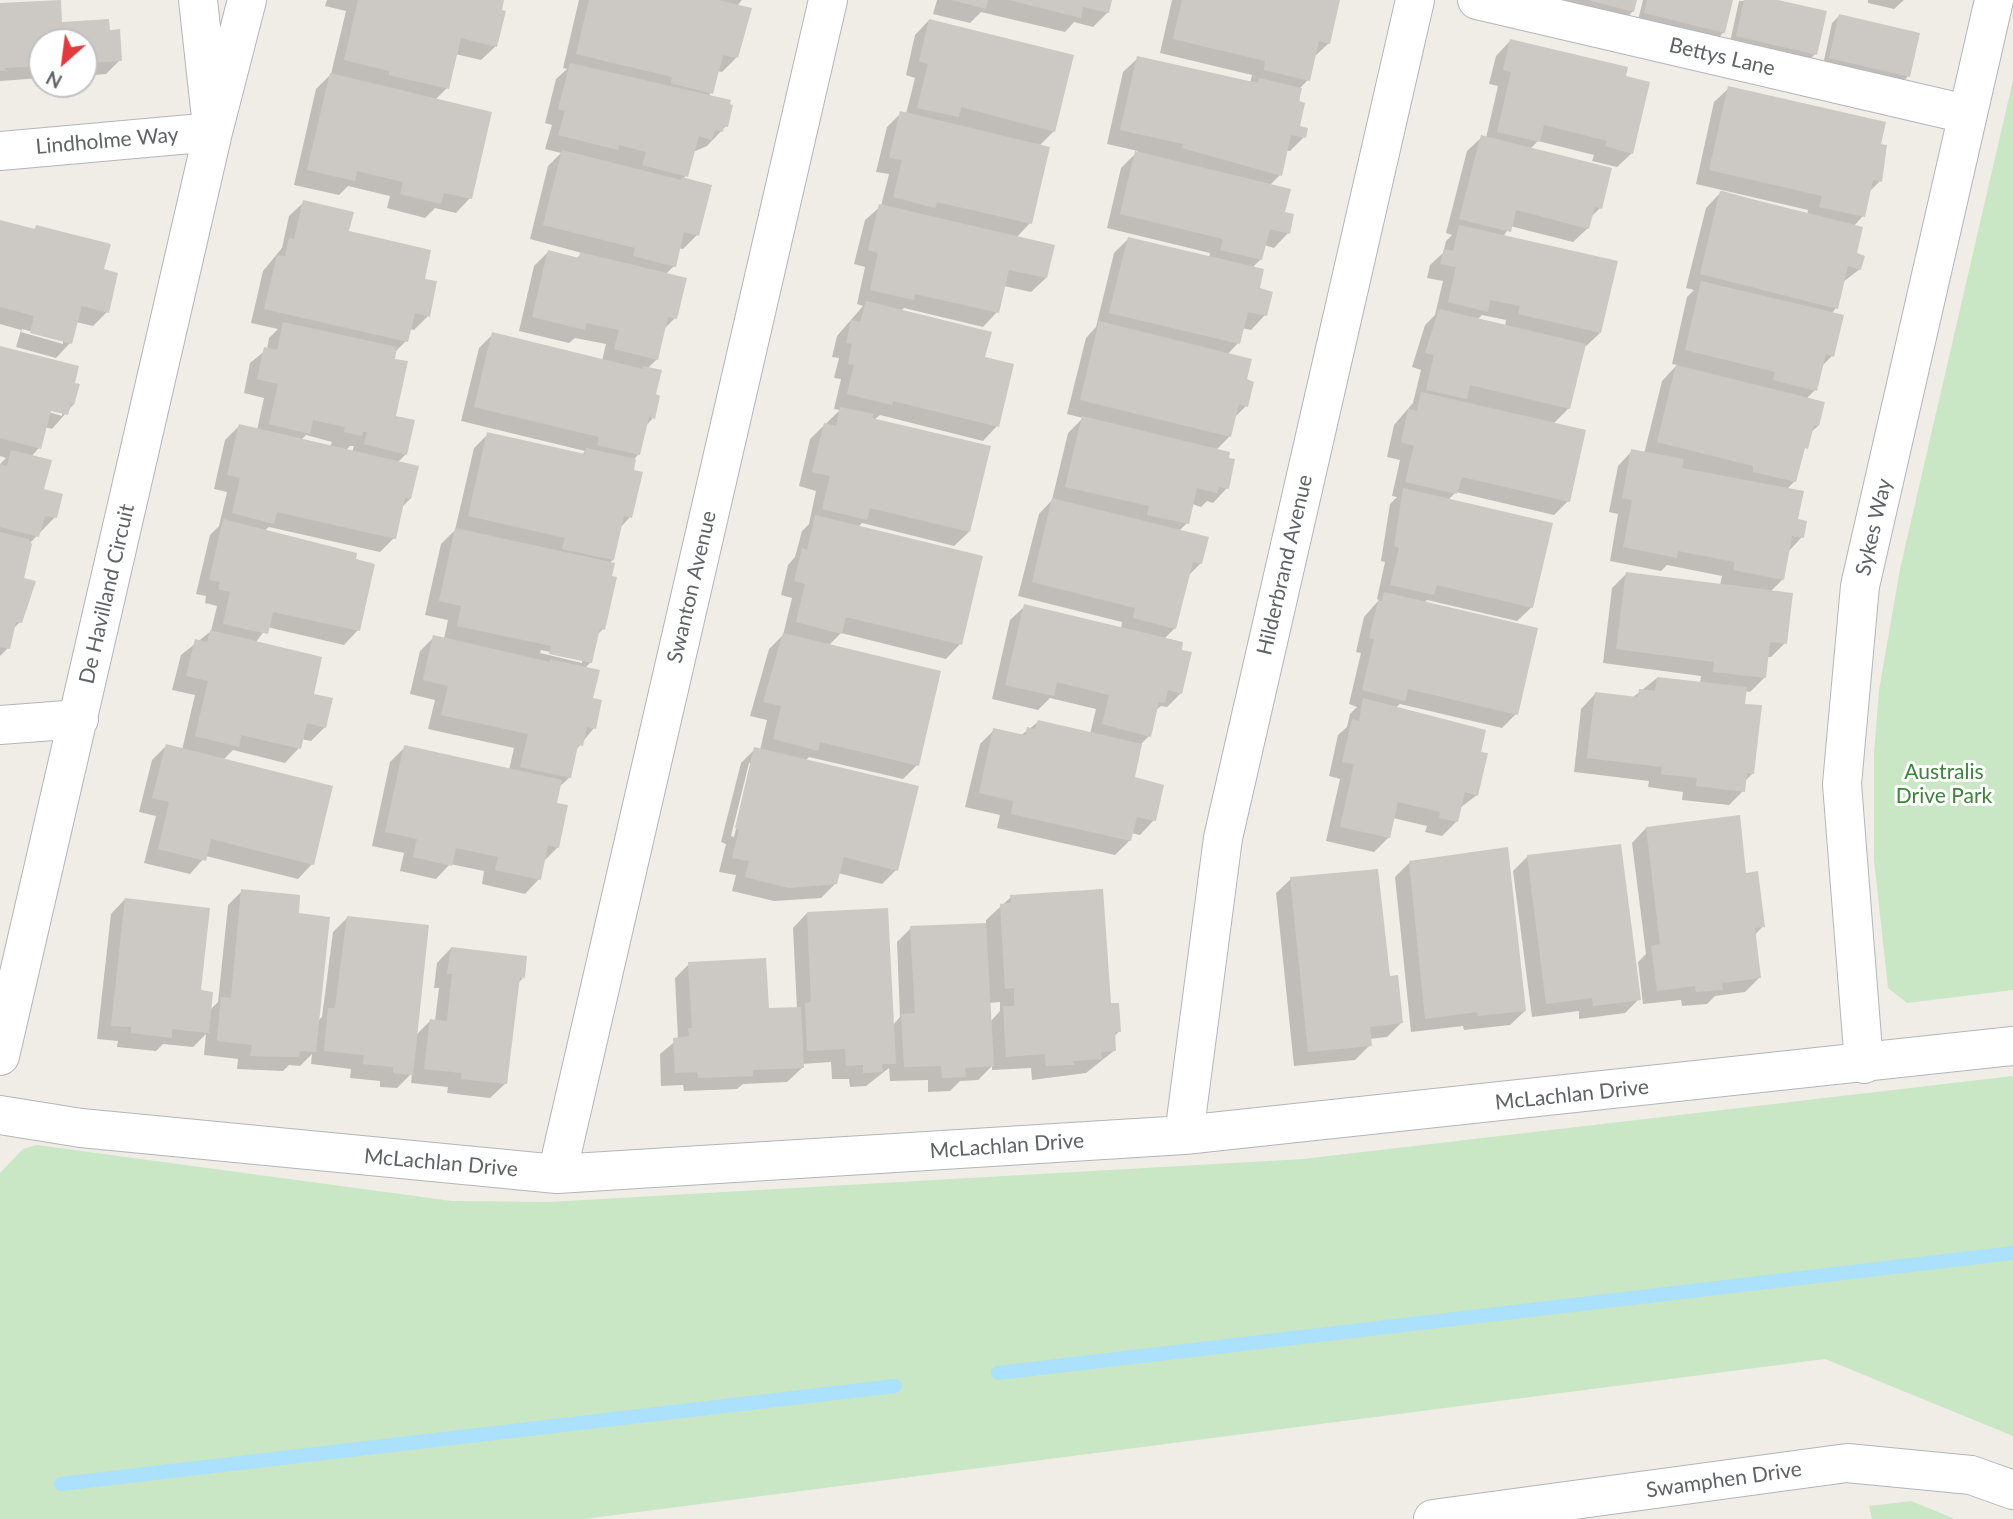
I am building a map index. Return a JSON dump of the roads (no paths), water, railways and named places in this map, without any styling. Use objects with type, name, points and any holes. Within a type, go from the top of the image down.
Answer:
[{"type":"street","name":"De Havilland Circuit","points":[[198,0],[213,131]]},
{"type":"street","name":"De Havilland Circuit","points":[[0,1056],[213,131],[247,0]]},
{"type":"street","name":"Swanton Avenue","points":[[557,1174],[828,0]]},
{"type":"street","name":"Hilderbrand Avenue","points":[[1184,1135],[1223,838],[1415,0]]},
{"type":"street","name":"Bettys Lane","points":[[1478,0],[1966,114]]},
{"type":"street","name":"Sykes Way","points":[[1864,1064],[1842,784],[1860,586],[1994,0]]},
{"type":"street","name":"Lindholme Way","points":[[0,151],[213,131]]},
{"type":"street","points":[[0,725],[79,719]]},
{"type":"street","name":"McLachlan Drive","points":[[0,1115],[81,1128],[557,1174],[1184,1135],[2013,1046]]},
{"type":"street","name":"Swamphen Drive","points":[[1433,1519],[1847,1463],[1970,1475],[2013,1490]]},
{"type":"waterway","points":[[998,1373],[2013,1253]]},
{"type":"waterway","points":[[61,1484],[895,1386]]},
{"type":"park label","name":"Australis Drive Park","points":[[1944,784]]}]
